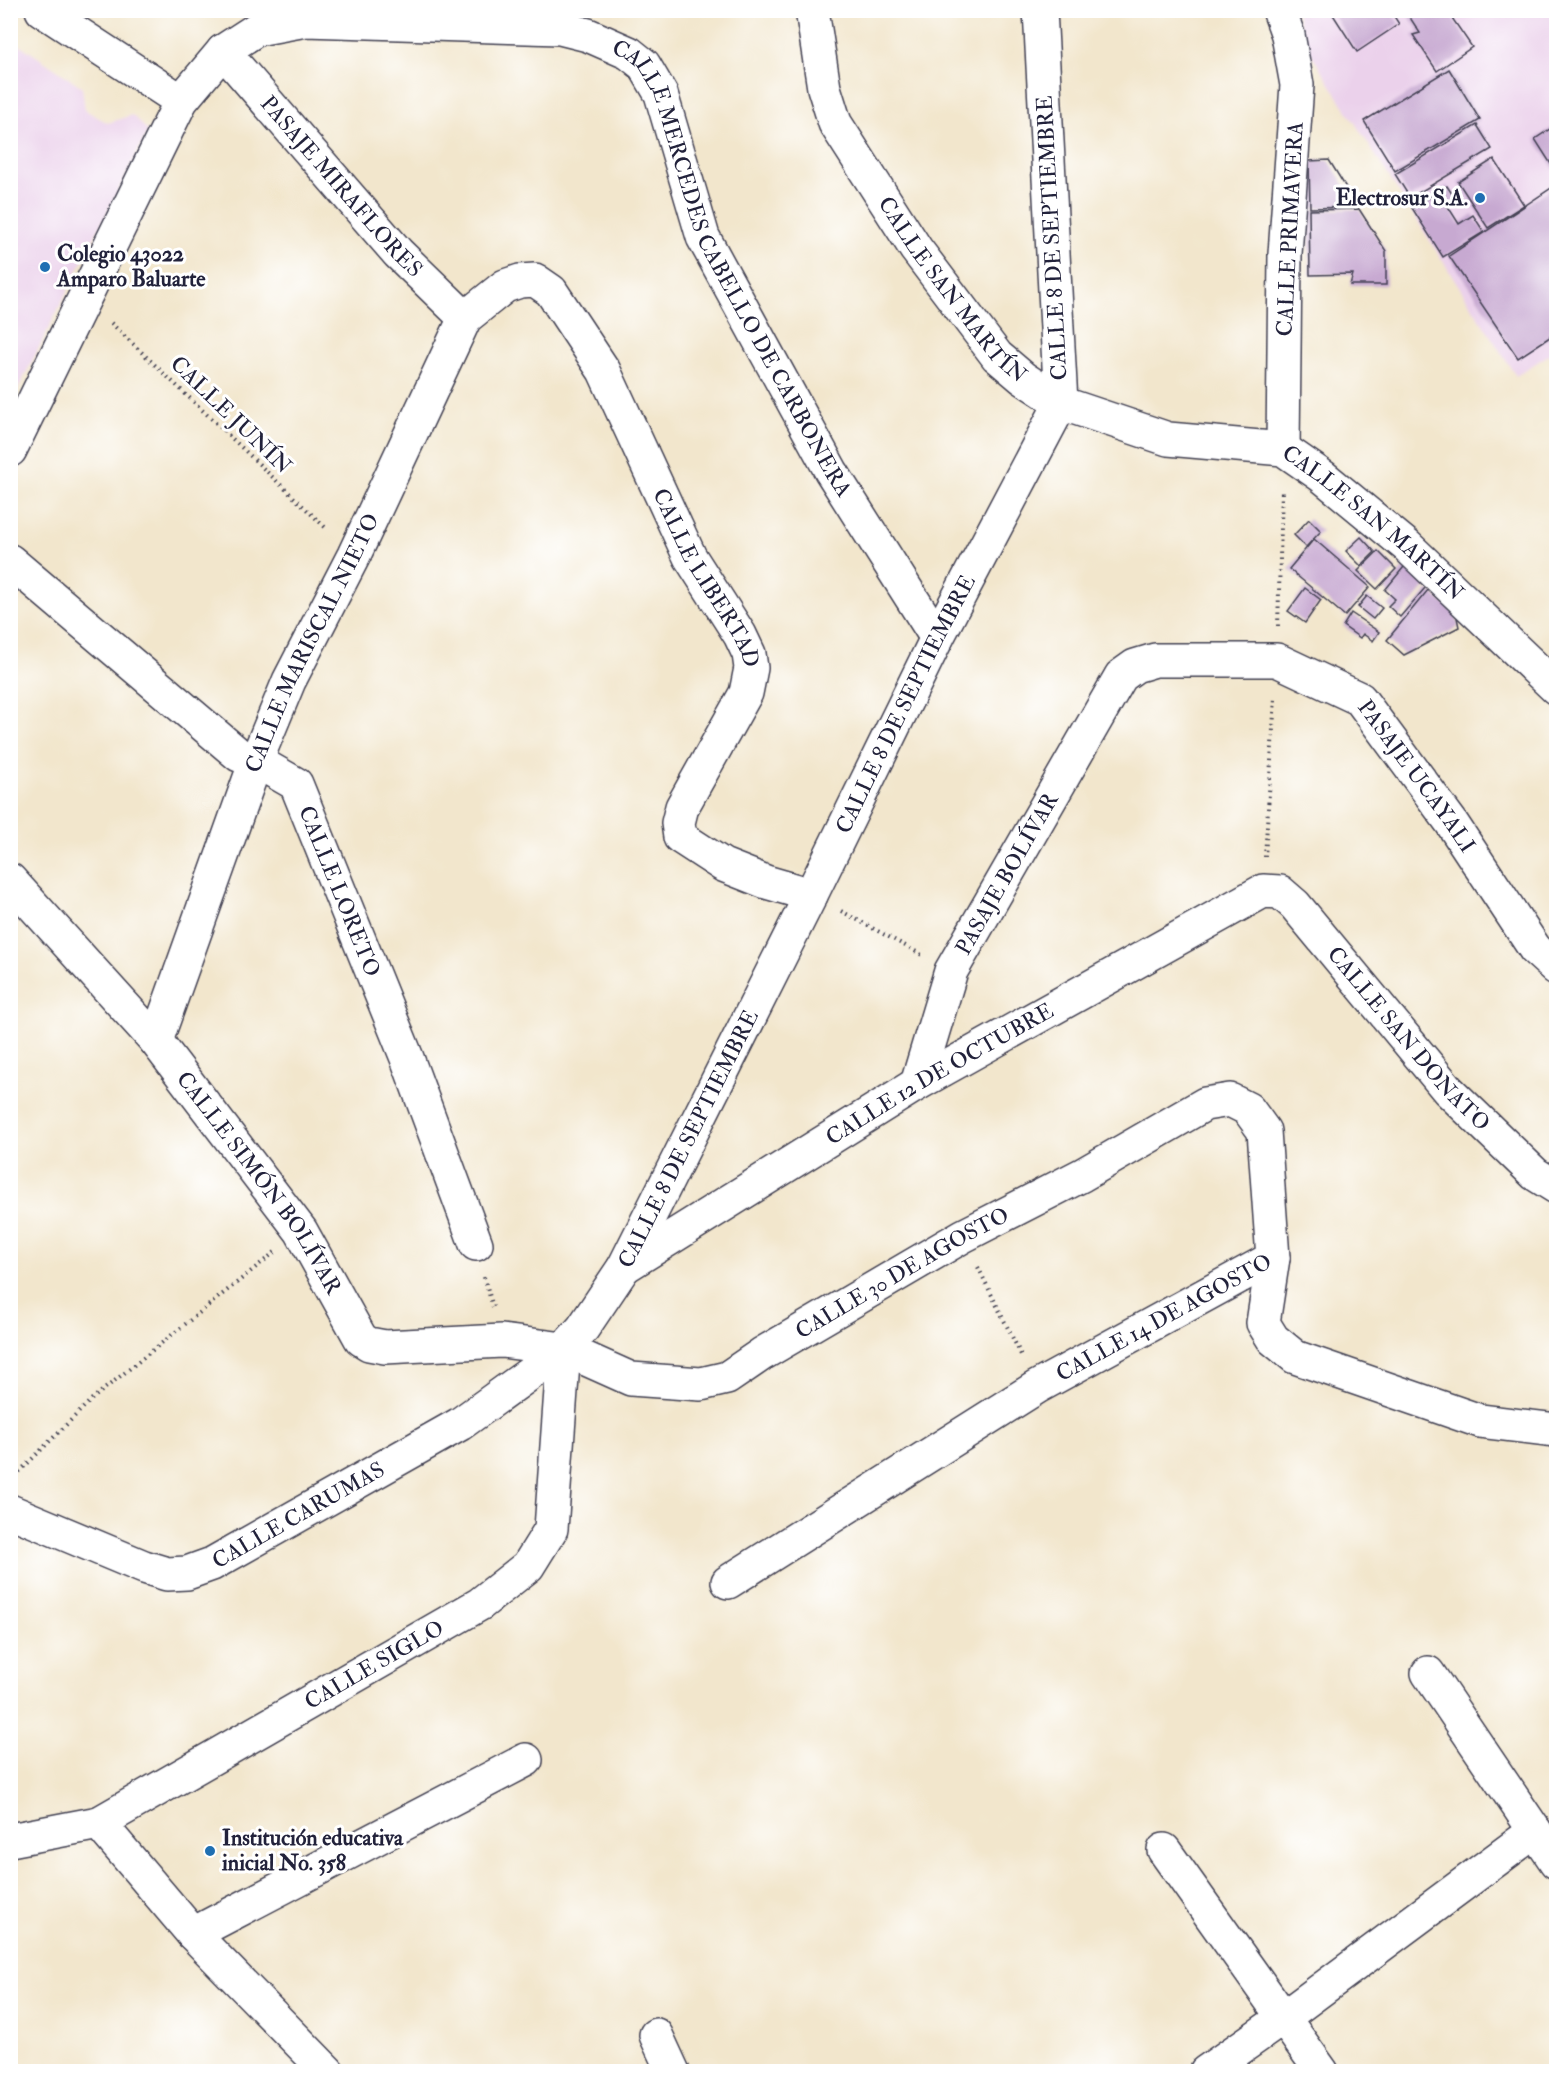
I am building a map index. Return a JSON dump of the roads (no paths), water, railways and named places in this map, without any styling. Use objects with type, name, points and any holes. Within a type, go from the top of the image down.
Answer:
[{"type":"street","points":[[42,10],[181,101]]},
{"type":"street","name":"CALLE SAN MARTÍN","points":[[812,10],[824,88],[835,123],[915,249],[998,356],[1023,378],[1061,403],[1168,439],[1283,449],[1322,476],[1407,546],[1557,688]]},
{"type":"street","name":"CALLE 8 DE SEPTIEMBRE","points":[[564,1349],[583,1328],[624,1267],[937,638],[1061,403],[1040,10]]},
{"type":"street","name":"CALLE PRIMAVERA","points":[[1279,10],[1288,35],[1297,85],[1285,254],[1283,449]]},
{"type":"street","name":"CALLE MERCEDES CABELLO DE CARBONERA","points":[[10,450],[181,101],[223,51],[257,29],[306,20],[560,28],[588,35],[629,53],[644,65],[660,94],[703,237],[831,471],[937,638]]},
{"type":"street","name":"PASAJE MIRAFLORES","points":[[223,51],[398,254],[465,318]]},
{"type":"street","name":"CALLE LIBERTAD","points":[[520,281],[535,280],[551,291],[604,371],[690,557],[740,635],[749,654],[751,668],[746,693],[682,807],[678,823],[680,837],[723,865],[766,882],[811,895]]},
{"type":"street","name":"CALLE MARISCAL NIETO","points":[[156,1041],[256,761],[289,681],[354,555],[465,318],[505,286],[520,281]]},
{"type":"street","name":"CALLE LORETO","points":[[10,561],[239,755],[256,761],[296,784],[407,1058],[476,1244]]},
{"type":"street","name":"PASAJE UCAYALI","points":[[1121,676],[1135,666],[1155,660],[1278,660],[1360,699],[1451,822],[1535,949],[1557,968]]},
{"type":"street","name":"PASAJE BOLÍVAR","points":[[917,1084],[951,970],[1121,676]]},
{"type":"street","name":"CALLE SIMÓN BOLÍVAR","points":[[10,880],[156,1041],[301,1231],[361,1339],[369,1344],[385,1347],[502,1341],[564,1349]]},
{"type":"street","name":"CALLE 12 DE OCTUBRE","points":[[624,1267],[917,1084],[1263,891]]},
{"type":"street","name":"CALLE SAN DONATO","points":[[1263,891],[1280,892],[1295,905],[1448,1090],[1535,1174],[1557,1187]]},
{"type":"street","name":"CALLE 30 DE AGOSTO","points":[[564,1349],[632,1378],[702,1384],[727,1378],[762,1354],[963,1236],[1082,1175],[1205,1104],[1230,1100],[1248,1109],[1264,1131],[1273,1258]]},
{"type":"street","name":"CALLE 14 DE AGOSTO","points":[[728,1582],[1037,1388],[1273,1258]]},
{"type":"street","name":"CALLE 14 DE AGOSTO","points":[[1273,1258],[1263,1323],[1273,1340],[1295,1357],[1480,1421],[1557,1430]]},
{"type":"street","name":"CALLE CARUMAS","points":[[10,1511],[144,1568],[167,1574],[187,1573],[212,1564],[460,1424],[564,1349]]},
{"type":"street","name":"CALLE SIGLO","points":[[10,1840],[99,1823],[480,1604],[528,1566],[551,1529],[564,1349]]},
{"type":"street","points":[[1428,1673],[1557,1862]]},
{"type":"street","points":[[193,1934],[526,1761]]},
{"type":"street","points":[[99,1823],[193,1934],[328,2072]]},
{"type":"street","points":[[1206,2072],[1283,2018],[1535,1831]]},
{"type":"street","points":[[1164,1850],[1322,2072]]},
{"type":"street","points":[[656,2035],[673,2072]]},
{"type":"place","name":"Electrosur S.A.","points":[[1480,198]]},
{"type":"place","name":"Colegio 43022 Amparo Baluarte","points":[[45,267]]},
{"type":"place","name":"Institución educativa inicial No. 358","points":[[210,1851]]}]
